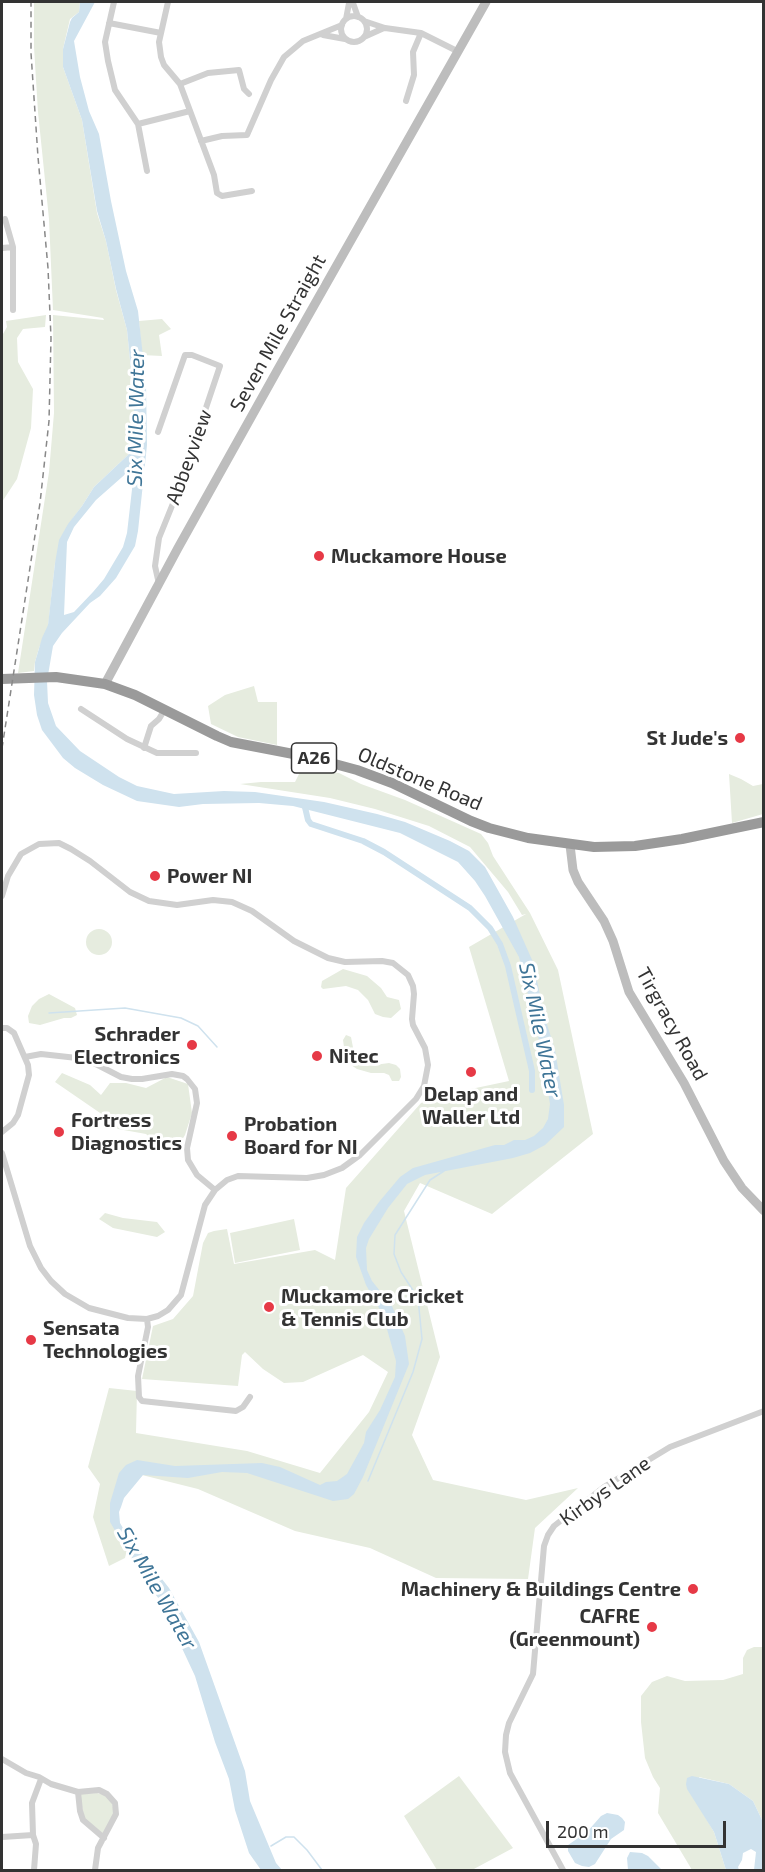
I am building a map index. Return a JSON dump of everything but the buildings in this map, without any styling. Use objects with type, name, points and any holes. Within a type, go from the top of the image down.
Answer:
[{"type":"highway","name":"Oldstone Road","points":[[2,679],[56,677],[105,684],[135,695],[231,742],[338,764],[376,777],[489,828],[528,838],[570,845],[616,847],[659,843],[764,822]]},
{"type":"main road","name":"Seven Mile Straight","points":[[105,684],[272,378],[486,2]]},
{"type":"main road","name":"Tirgracy Road","points":[[570,845],[573,870],[578,882],[604,921],[613,941],[629,992],[684,1083],[724,1161],[742,1188],[764,1211]]},
{"type":"street","points":[[114,2],[105,42],[118,95],[138,124],[147,171]]},
{"type":"street","points":[[168,2],[159,48],[161,60],[180,84],[219,195],[252,191]]},
{"type":"street","points":[[346,39],[342,33],[342,25],[346,19],[349,3],[353,3],[358,17],[364,21],[385,28],[421,33],[457,51]]},
{"type":"street","points":[[346,19],[358,17]]},
{"type":"street","points":[[364,21],[367,30],[364,37]]},
{"type":"street","points":[[109,23],[161,33]]},
{"type":"street","points":[[201,141],[222,136],[247,135],[282,59],[299,43],[342,25]]},
{"type":"street","points":[[316,35],[331,35],[353,42],[385,28]]},
{"type":"street","points":[[406,101],[414,72],[413,52],[421,33]]},
{"type":"street","points":[[180,84],[208,73],[238,70],[244,89],[249,94]]},
{"type":"street","points":[[138,124],[190,111]]},
{"type":"street","points":[[5,219],[4,229],[11,235],[13,247],[13,310]]},
{"type":"street","points":[[2,248],[13,247]]},
{"type":"street","points":[[3,288],[13,287]]},
{"type":"street","name":"Abbeyview","points":[[158,432],[182,359],[186,354],[220,366],[178,491],[159,538],[154,566],[159,584]]},
{"type":"street","points":[[81,709],[144,748],[157,753],[196,753]]},
{"type":"street","points":[[144,748],[151,726],[165,709]]},
{"type":"street","points":[[2,896],[8,876],[18,857],[39,844],[58,843],[90,861],[130,892],[149,901],[171,905],[213,900],[236,903],[252,911],[294,940],[328,958],[345,962],[388,962],[408,975],[414,990],[411,1013],[413,1025],[425,1048],[428,1065],[424,1086],[416,1099],[347,1165],[316,1177],[294,1179],[255,1175],[238,1176],[227,1180],[215,1190],[206,1205],[182,1295],[168,1311],[147,1319],[128,1318],[89,1308],[65,1294],[51,1281],[41,1268],[30,1246],[2,1153]]},
{"type":"street","points":[[2,1028],[7,1028],[14,1033],[25,1058],[29,1075],[19,1113],[13,1123],[2,1132]]},
{"type":"street","points":[[25,1058],[41,1054],[86,1059],[121,1077],[132,1079],[172,1074],[183,1076],[193,1085],[197,1103],[187,1148],[188,1160],[193,1171],[215,1190]]},
{"type":"street","points":[[147,1319],[148,1327],[138,1376],[142,1401],[236,1411],[243,1407],[250,1397]]},
{"type":"street","name":"Kirbys Lane","points":[[563,1870],[510,1773],[505,1752],[506,1735],[511,1718],[533,1674],[543,1554],[548,1535],[554,1526],[604,1487],[670,1447],[764,1411]]},
{"type":"street","points":[[2,1759],[51,1784],[78,1792],[99,1790],[107,1794],[115,1803],[116,1814],[98,1848],[95,1870]]},
{"type":"street","points":[[34,1870],[36,1844],[33,1835],[32,1803],[41,1779]]},
{"type":"street","points":[[78,1792],[83,1820],[104,1838]]},
{"type":"street","points":[[2,1837],[33,1835]]},
{"type":"shaded area","points":[[34,2],[80,2],[79,12],[70,19],[63,49],[63,67],[82,120],[97,213],[127,330],[134,400],[134,440],[129,454],[94,487],[73,518],[55,563],[48,627],[39,648],[34,671],[18,673],[49,472],[54,413],[53,315],[104,320],[53,310],[49,219],[38,112]]},
{"type":"shaded area","points":[[46,315],[45,327],[23,329],[17,338],[18,362],[33,389],[31,428],[17,479],[2,502],[2,333],[7,327],[6,321]]},
{"type":"shaded area","points":[[162,319],[171,329],[159,335],[162,356],[142,355],[139,321]]},
{"type":"shaded area","points":[[254,686],[258,702],[277,702],[277,745],[238,737],[211,724],[208,706],[225,695]]},
{"type":"shaded area","points":[[302,768],[339,773],[481,834],[530,913],[558,970],[593,1134],[492,1214],[420,1183],[404,1211],[440,1357],[412,1435],[433,1480],[526,1500],[578,1488],[535,1528],[528,1579],[436,1578],[370,1548],[295,1531],[198,1489],[142,1475],[133,1477],[114,1509],[128,1545],[125,1558],[109,1566],[93,1517],[100,1484],[88,1467],[109,1388],[137,1391],[136,1433],[247,1451],[320,1473],[369,1412],[388,1372],[363,1355],[303,1382],[284,1383],[263,1369],[245,1352],[242,1355],[238,1386],[142,1379],[153,1326],[173,1319],[193,1296],[203,1243],[208,1233],[227,1229],[234,1264],[315,1250],[335,1260],[346,1188],[421,1103],[433,1097],[509,1081],[469,947],[526,914],[522,915],[508,892],[470,847],[429,826],[330,798],[240,784],[295,782]]},
{"type":"shaded area","points":[[729,774],[753,786],[763,784],[763,814],[732,823]]},
{"type":"shaded area","points":[[99,929],[108,933],[112,942],[108,951],[99,955],[90,951],[86,942],[90,933]]},
{"type":"shaded area","points":[[343,969],[367,976],[381,988],[387,997],[399,1000],[401,1009],[391,1018],[383,1017],[375,1014],[368,1000],[358,990],[346,986],[323,989],[321,987],[322,981]]},
{"type":"shaded area","points":[[49,994],[75,1008],[77,1015],[40,1025],[29,1023],[28,1016],[32,1006]]},
{"type":"shaded area","points":[[346,1035],[351,1037],[355,1058],[358,1062],[367,1066],[389,1063],[396,1065],[400,1069],[399,1081],[392,1081],[389,1075],[384,1073],[371,1073],[351,1065],[345,1054],[343,1040]]},
{"type":"shaded area","points":[[62,1073],[90,1085],[101,1095],[110,1083],[126,1083],[146,1088],[167,1077],[188,1084],[192,1113],[185,1135],[175,1151],[159,1146],[146,1134],[118,1129],[103,1115],[55,1082]]},
{"type":"shaded area","points":[[105,1213],[123,1218],[157,1222],[165,1232],[157,1237],[113,1228],[99,1219]]},
{"type":"shaded area","points":[[294,1219],[300,1250],[235,1263],[230,1233]]},
{"type":"shaded area","points":[[763,1647],[763,1822],[753,1801],[729,1784],[699,1777],[704,1815],[714,1832],[726,1870],[692,1870],[658,1813],[660,1788],[645,1758],[641,1696],[652,1682],[667,1676],[685,1681],[723,1680],[743,1674],[743,1658],[747,1650]]},
{"type":"shaded area","points":[[459,1776],[513,1848],[472,1870],[437,1870],[404,1816]]},
{"type":"shaded area","points":[[80,1794],[105,1795],[112,1803],[114,1814],[103,1835],[84,1819]]},
{"type":"water","name":"Six Mile Water","points":[[80,2],[95,2],[74,41],[89,111],[99,134],[126,271],[138,311],[146,384],[147,445],[135,546],[116,578],[62,633],[53,646],[47,681],[48,703],[56,726],[80,751],[137,786],[174,794],[255,792],[324,802],[405,822],[469,851],[485,867],[513,917],[533,962],[545,1018],[555,1050],[564,1105],[564,1127],[545,1145],[530,1153],[425,1175],[407,1184],[388,1208],[369,1239],[366,1248],[367,1270],[372,1281],[392,1306],[405,1336],[409,1364],[354,1494],[348,1499],[333,1501],[247,1473],[222,1472],[188,1478],[143,1475],[124,1498],[119,1512],[120,1523],[169,1588],[199,1642],[245,1771],[250,1801],[276,1863],[282,1870],[261,1870],[249,1853],[235,1810],[229,1779],[195,1676],[159,1599],[145,1581],[110,1522],[110,1503],[119,1473],[126,1465],[137,1460],[175,1466],[262,1463],[280,1467],[320,1485],[337,1481],[347,1474],[395,1377],[396,1361],[383,1315],[366,1285],[356,1257],[357,1237],[364,1223],[400,1177],[413,1168],[534,1136],[543,1128],[548,1119],[550,1104],[541,1049],[519,957],[485,896],[458,862],[400,833],[293,806],[259,803],[179,807],[137,801],[103,785],[75,768],[63,758],[42,730],[34,695],[35,662],[48,625],[59,540],[94,487],[129,454],[134,440],[134,400],[127,330],[97,211],[82,120],[63,67],[63,49],[70,22],[79,12]],"holes":[[[130,470],[134,472],[127,533],[123,547],[104,579],[93,592],[74,612],[64,615],[67,542],[74,527],[96,500]]]},
{"type":"water","points":[[692,1776],[729,1784],[753,1801],[763,1822],[763,1870],[754,1870],[756,1852],[751,1849],[743,1853],[739,1870],[726,1870],[714,1832],[687,1789],[687,1778]]},
{"type":"water","points":[[607,1813],[622,1818],[625,1822],[624,1830],[611,1839],[595,1864],[589,1867],[575,1863],[568,1851],[568,1845],[587,1832],[601,1816]]},
{"type":"water","points":[[630,1852],[648,1856],[662,1870],[628,1870],[627,1858]]},
{"type":"waterway","name":"Six Mile Water","points":[[304,803],[311,824],[363,841],[384,852],[470,908],[490,928],[500,944],[508,966],[532,1071],[532,1090]]},
{"type":"waterway","points":[[49,1013],[125,1008],[181,1018],[198,1026],[217,1047]]},
{"type":"waterway","points":[[368,1481],[413,1372],[422,1339],[418,1298],[401,1272],[394,1254],[395,1235],[430,1180],[444,1171]]},
{"type":"waterway","points":[[271,1846],[286,1837],[294,1837],[322,1870]]},
{"type":"railway","points":[[2,748],[40,503],[49,421],[51,338],[48,268],[31,53],[31,2]]},
{"type":"place","name":"Muckamore House","points":[[319,556]]},
{"type":"place","name":"St Jude's","points":[[740,738]]},
{"type":"place","name":"Power NI","points":[[155,876]]},
{"type":"place","name":"Schrader Electronics","points":[[192,1045]]},
{"type":"place","name":"Nitec","points":[[317,1056]]},
{"type":"place","name":"Delap and Waller Ltd","points":[[471,1072]]},
{"type":"place","name":"Fortress Diagnostics","points":[[59,1132]]},
{"type":"place","name":"Probation Board for NI","points":[[232,1136]]},
{"type":"place","name":"Muckamore Cricket & Tennis Club","points":[[269,1307]]},
{"type":"place","name":"Sensata Technologies","points":[[31,1340]]},
{"type":"place","name":"Machinery & Buildings Centre","points":[[693,1589]]},
{"type":"place","name":"CAFRE (Greenmount)","points":[[652,1627]]}]
